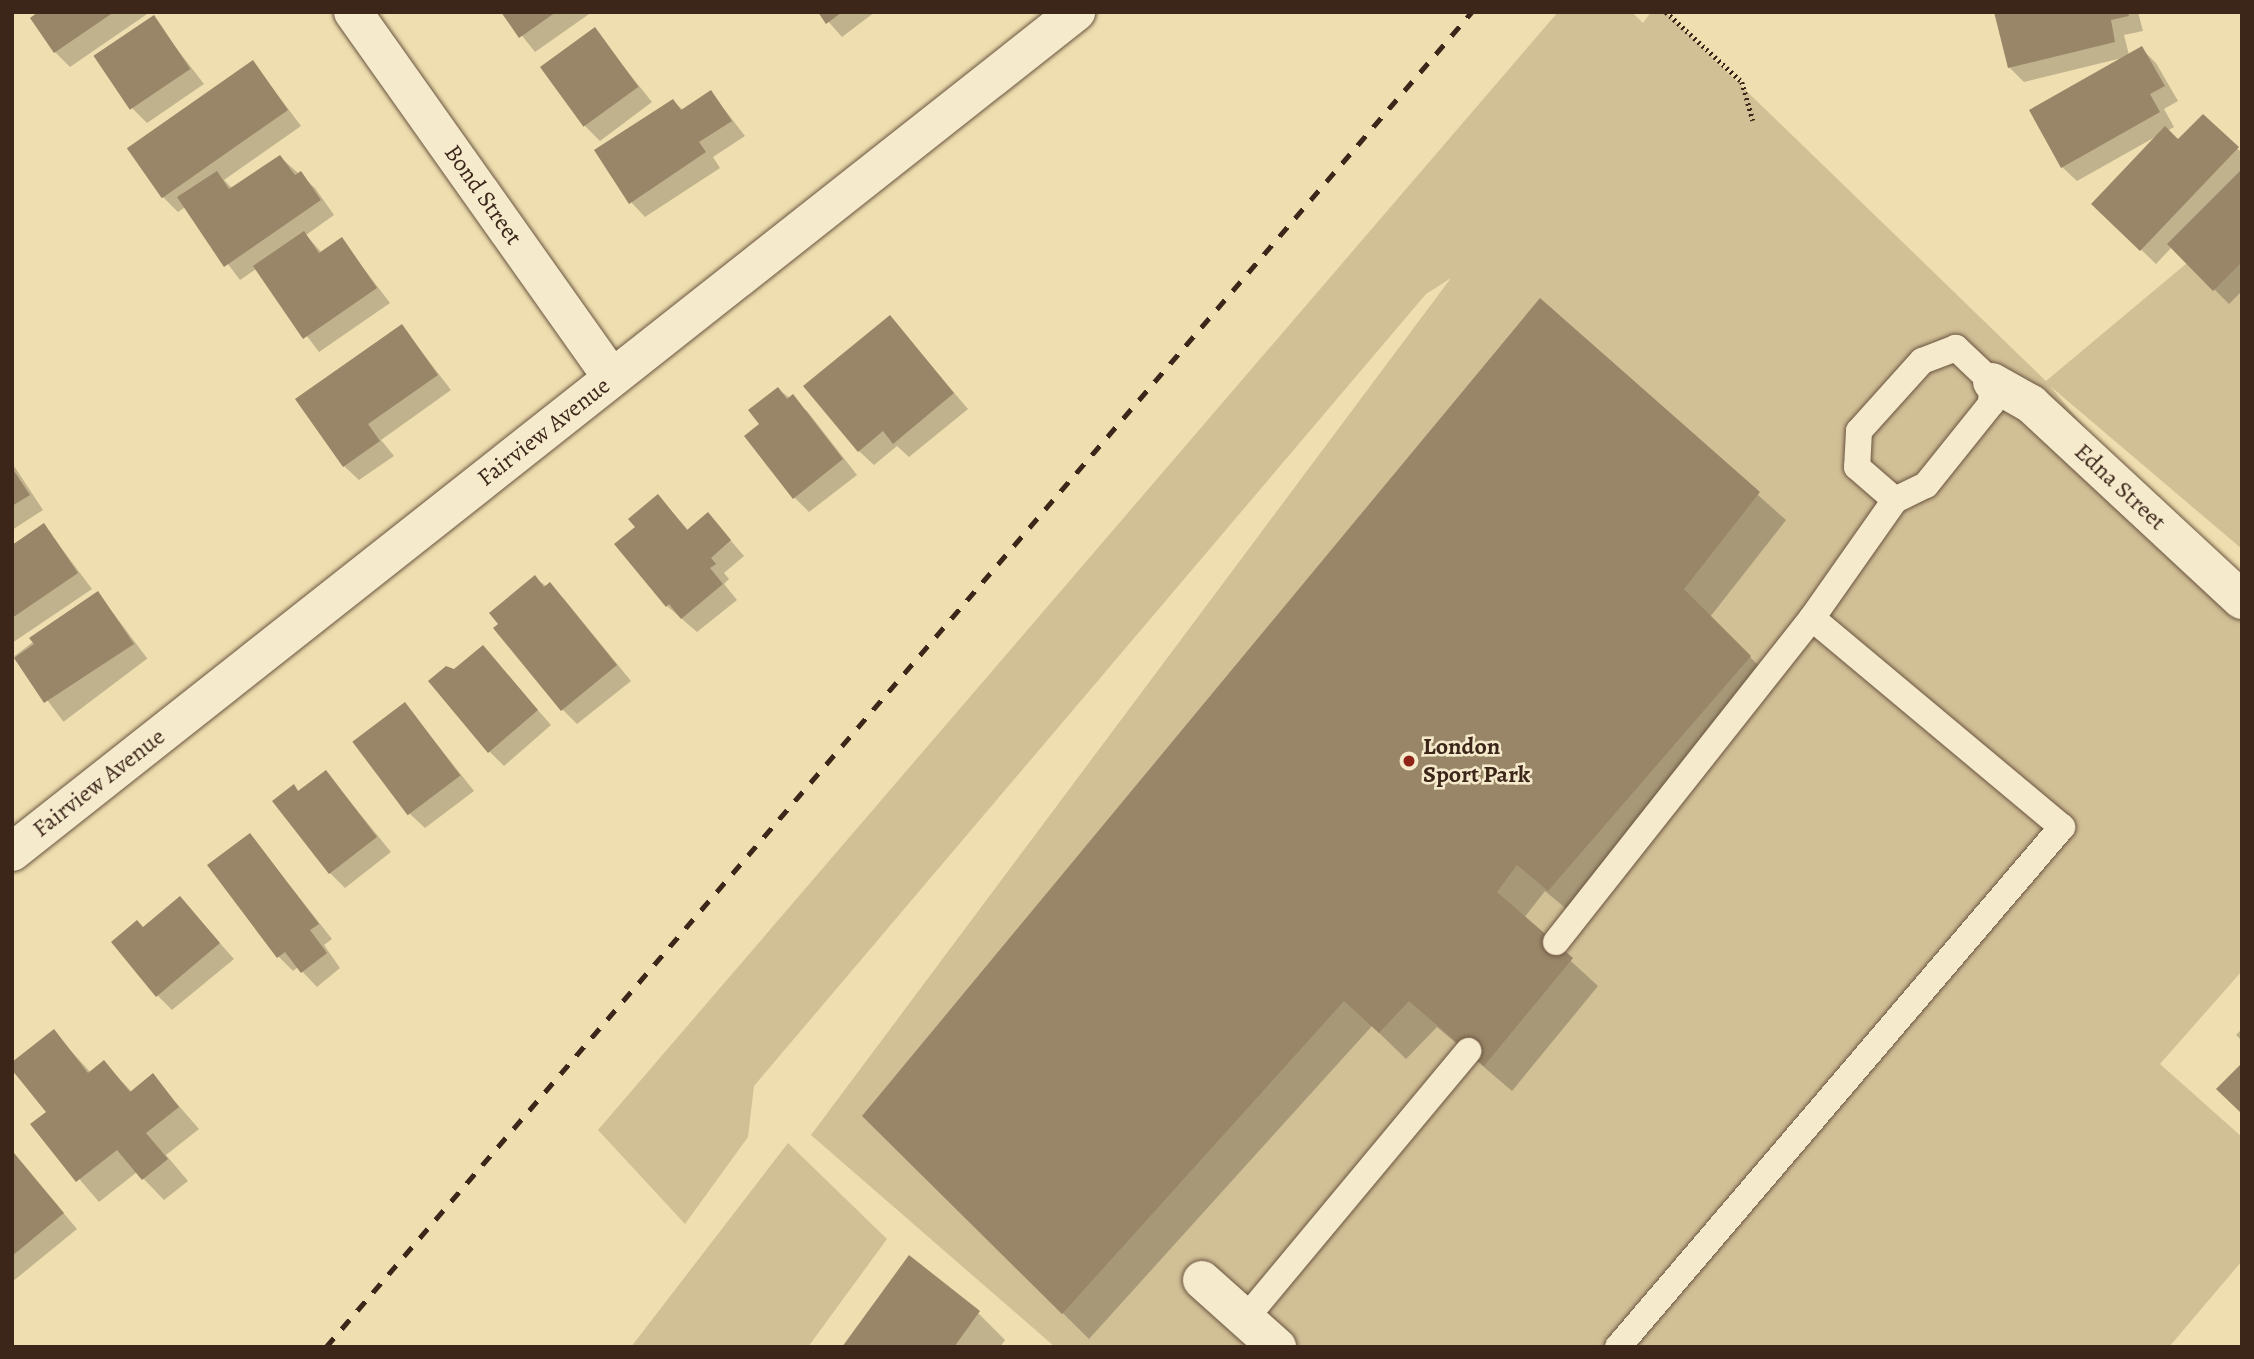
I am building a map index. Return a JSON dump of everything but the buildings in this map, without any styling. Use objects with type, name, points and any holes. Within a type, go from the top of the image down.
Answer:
[{"type":"street","name":"Bond Street","points":[[353,12],[612,378]]},
{"type":"street","name":"Fairview Avenue","points":[[12,852],[1076,12]]},
{"type":"street","name":"Edna Street","points":[[1992,382],[2031,404],[2242,600]]},
{"type":"street","points":[[1202,1280],[1277,1347]]},
{"type":"lane","points":[[1556,942],[1812,618],[1895,500],[1926,485],[1991,404],[1992,382],[1956,348],[1922,361],[1859,430],[1857,467],[1895,500]]},
{"type":"lane","points":[[1618,1347],[2062,827],[1812,618]]},
{"type":"lane","points":[[1245,1319],[1468,1051]]},
{"type":"path","points":[[1666,12],[1742,82],[1754,120]]},
{"type":"shaded area","points":[[1558,12],[1632,12],[1643,23],[1651,12],[1665,12],[2046,381],[2242,217],[2242,549],[2050,386],[2242,614],[2242,971],[2160,1064],[2242,1137],[2242,1261],[2169,1347],[1055,1347],[811,1135],[1451,278],[1426,294],[754,1086],[748,1137],[685,1224],[598,1130]]},
{"type":"shaded area","points":[[788,1143],[887,1239],[808,1347],[631,1347]]},
{"type":"railway","points":[[326,1347],[1472,12]]},
{"type":"place","name":"London Sport Park","points":[[1409,761]]}]
